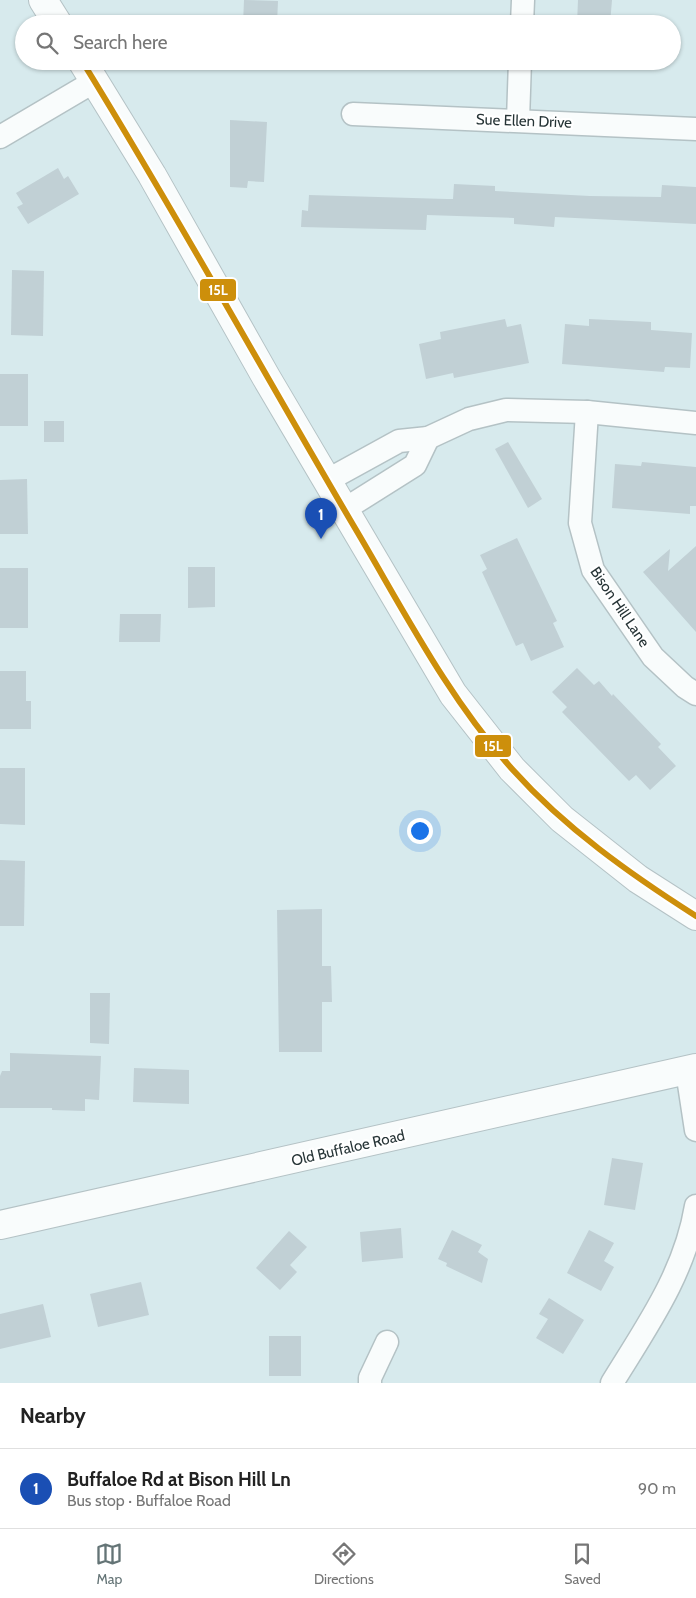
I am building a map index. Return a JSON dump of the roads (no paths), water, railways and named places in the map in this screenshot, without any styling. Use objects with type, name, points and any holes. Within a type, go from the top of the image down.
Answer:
[{"type":"main road","points":[[43,0],[52,15]]},
{"type":"main road","points":[[89,71],[453,694],[512,769],[562,819],[638,879],[696,916]]},
{"type":"main road","name":"Old Buffaloe Road","points":[[0,1225],[692,1070]]},
{"type":"street","points":[[522,15],[523,0]]},
{"type":"street","points":[[518,120],[520,70]]},
{"type":"street","points":[[0,137],[89,71]]},
{"type":"street","name":"Sue Ellen Drive","points":[[353,114],[696,129]]},
{"type":"street","points":[[328,480],[400,441],[428,438],[469,419],[506,410],[587,412],[696,423]]},
{"type":"street","name":"Bison Hill Lane","points":[[587,412],[580,523],[593,570],[653,657],[684,687],[696,694]]},
{"type":"street","points":[[344,510],[415,465],[428,438]]},
{"type":"street","points":[[692,1070],[696,1130]]},
{"type":"street","points":[[612,1383],[664,1300],[684,1257],[696,1206]]},
{"type":"street","points":[[370,1383],[370,1378],[387,1342]]},
{"type":"place","name":"Buffaloe Rd at Bison Hill Ln","points":[[321,539]]}]
